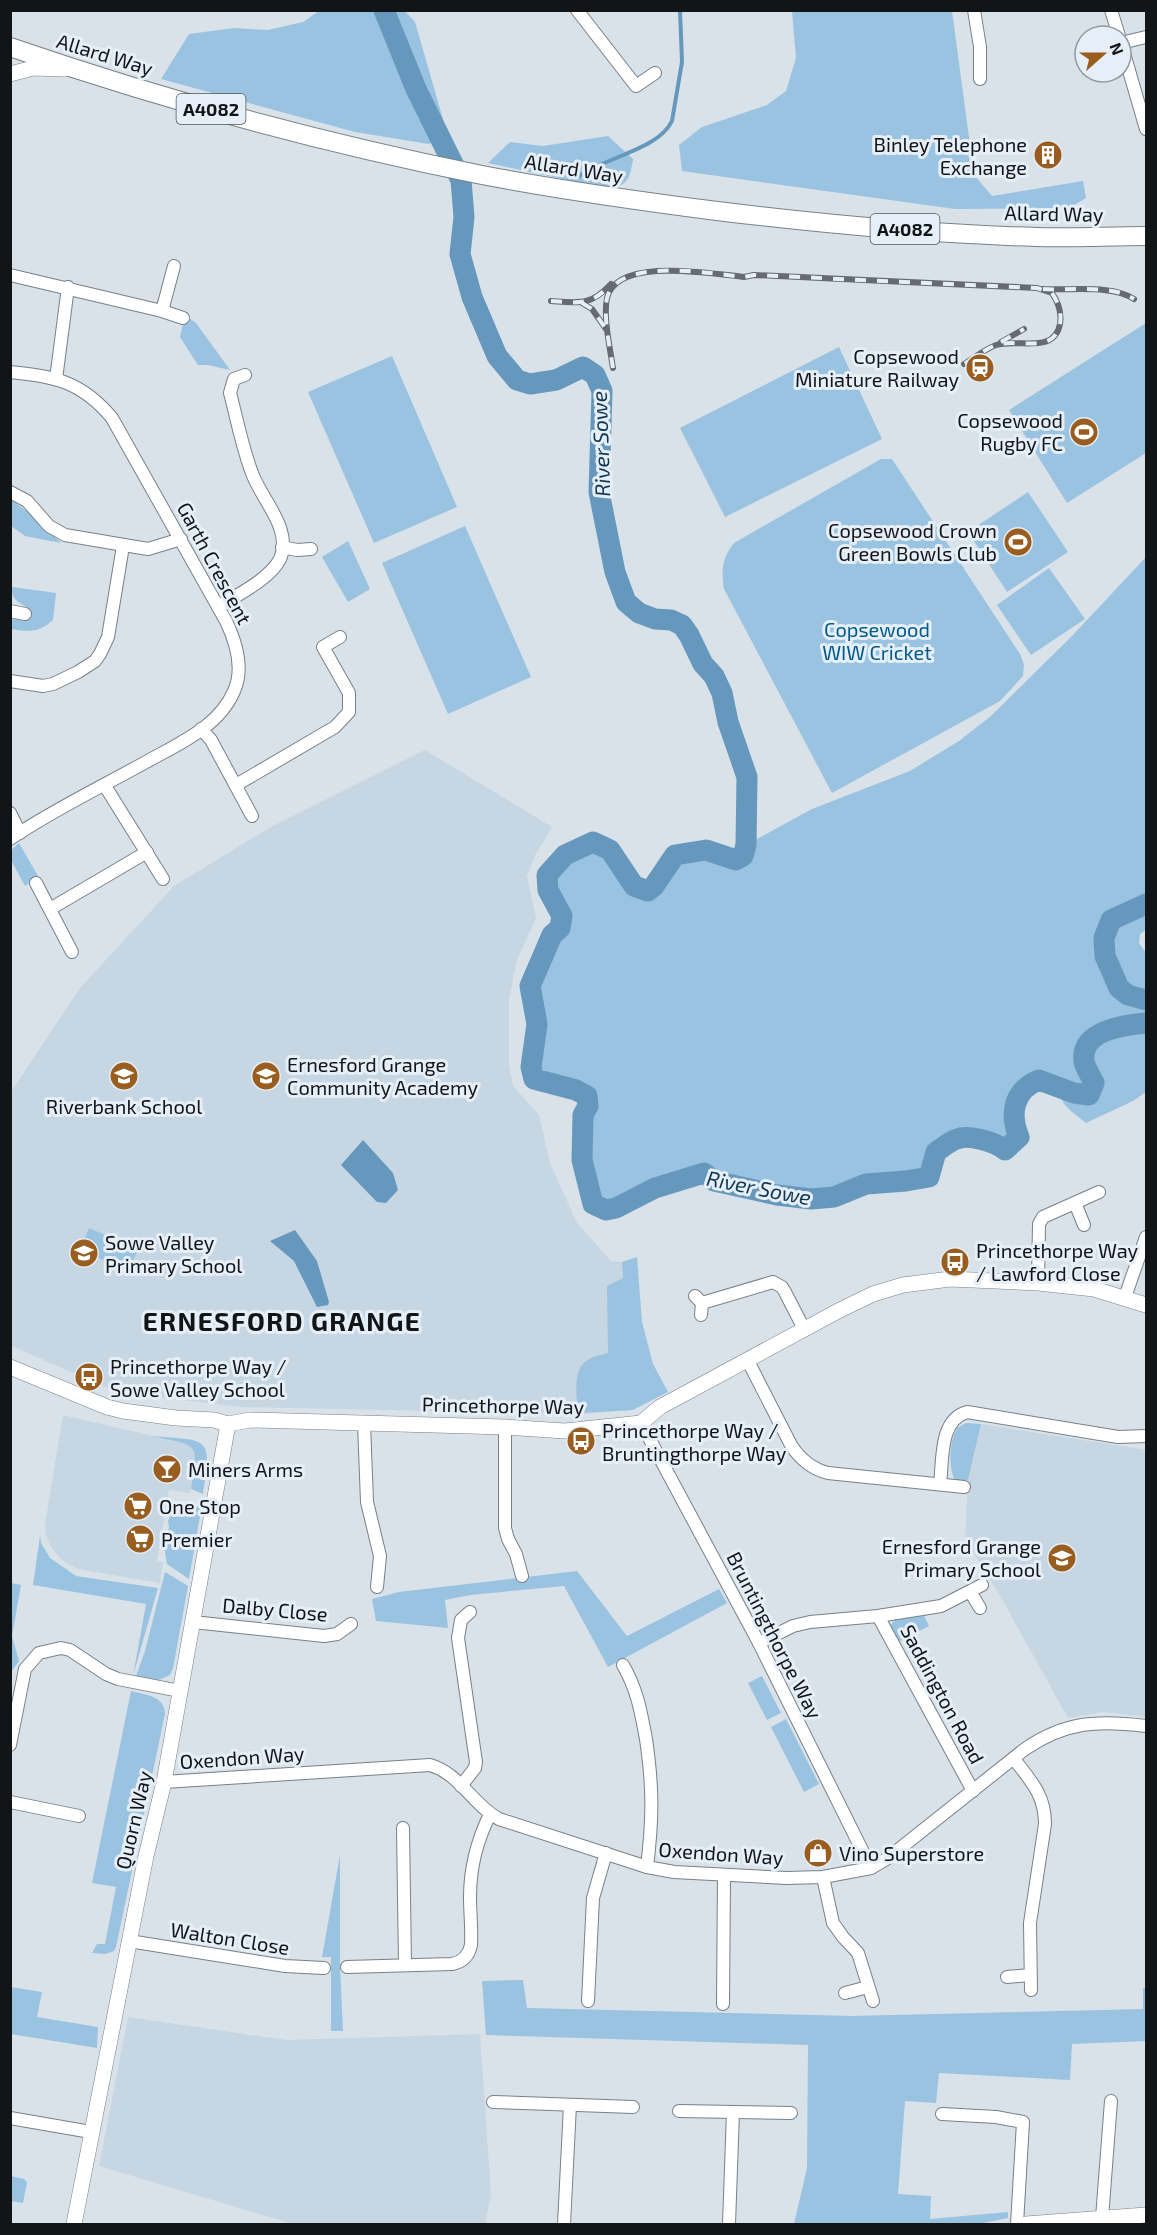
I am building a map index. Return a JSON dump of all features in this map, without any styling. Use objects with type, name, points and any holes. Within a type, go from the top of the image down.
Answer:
[{"type":"main road","name":"Allard Way","points":[[10,47],[73,69],[179,100],[414,161],[618,198],[771,218],[937,232],[1037,237],[1146,236]]},
{"type":"street","points":[[578,10],[636,86],[655,73]]},
{"type":"street","points":[[974,10],[980,47],[980,79]]},
{"type":"street","points":[[10,74],[33,68],[73,69]]},
{"type":"street","points":[[1133,84],[1146,129]]},
{"type":"street","points":[[162,310],[174,266]]},
{"type":"street","points":[[10,275],[162,310],[183,318]]},
{"type":"street","points":[[56,379],[68,287]]},
{"type":"street","name":"Garth Crescent","points":[[10,372],[56,379],[78,386],[92,396],[112,417],[218,607],[234,640],[238,660],[238,680],[230,699],[201,729],[15,836]]},
{"type":"street","points":[[218,607],[273,569],[279,561],[282,547],[278,524],[252,476],[230,393],[234,379],[245,375]]},
{"type":"street","points":[[10,492],[27,501],[49,526],[75,537],[148,549],[181,539]]},
{"type":"street","points":[[10,681],[42,686],[53,684],[87,667],[100,654],[108,637],[123,546]]},
{"type":"street","points":[[282,547],[297,550],[311,549]]},
{"type":"street","points":[[10,611],[25,614]]},
{"type":"street","points":[[236,785],[335,727],[349,712],[350,693],[322,647],[340,637]]},
{"type":"street","points":[[201,729],[211,740],[252,816]]},
{"type":"street","points":[[105,786],[163,879]]},
{"type":"street","points":[[10,813],[15,836]]},
{"type":"street","points":[[50,909],[147,852]]},
{"type":"street","points":[[36,883],[72,952]]},
{"type":"street","points":[[1038,1283],[1039,1224],[1043,1217],[1099,1192]]},
{"type":"street","points":[[1075,1203],[1084,1225]]},
{"type":"street","points":[[1125,1297],[1146,1237]]},
{"type":"street","points":[[641,1423],[660,1407],[804,1329],[873,1294],[903,1286],[950,1278],[1038,1283],[1094,1289],[1146,1305]]},
{"type":"street","points":[[699,1305],[773,1282],[782,1287],[804,1329]]},
{"type":"street","points":[[748,1361],[791,1445],[808,1464],[828,1473],[964,1487]]},
{"type":"street","name":"Princethorpe Way","points":[[10,1366],[107,1407],[176,1418],[214,1420],[228,1424],[250,1420],[505,1427],[565,1431],[641,1423]]},
{"type":"street","points":[[940,1484],[948,1428],[955,1418],[963,1413],[977,1412],[1118,1437],[1146,1436]]},
{"type":"street","points":[[364,1423],[367,1502],[380,1556],[376,1587]]},
{"type":"street","name":"Bruntingthorpe Way","points":[[641,1423],[759,1643],[871,1868]]},
{"type":"street","name":"Quorn Way","points":[[74,2224],[146,1856],[164,1782],[228,1424]]},
{"type":"street","points":[[505,1427],[505,1528],[522,1576]]},
{"type":"street","points":[[759,1643],[793,1626],[810,1622],[878,1616],[941,1606],[971,1593],[982,1585]]},
{"type":"street","points":[[971,1593],[980,1608]]},
{"type":"street","points":[[461,1786],[475,1768],[476,1762],[458,1638],[461,1620],[470,1612]]},
{"type":"street","name":"Saddington Road","points":[[878,1616],[973,1791]]},
{"type":"street","name":"Dalby Close","points":[[193,1622],[324,1636],[337,1634],[351,1624]]},
{"type":"street","points":[[10,1745],[16,1684],[32,1659],[39,1653],[61,1648],[78,1654],[106,1674],[118,1679],[180,1691]]},
{"type":"street","points":[[623,1665],[638,1697],[651,1776],[652,1818],[647,1867]]},
{"type":"street","name":"Oxendon Way","points":[[164,1782],[434,1766],[443,1770],[490,1814],[518,1826],[647,1867],[684,1873],[795,1878],[824,1877],[871,1868],[897,1852],[1038,1740],[1067,1729],[1104,1722],[1146,1726]]},
{"type":"street","points":[[1014,1759],[1042,1797],[1045,1812],[1031,1914],[1031,1990]]},
{"type":"street","points":[[10,1802],[80,1816]]},
{"type":"street","points":[[347,1967],[455,1963],[463,1959],[469,1952],[472,1866],[478,1840],[490,1814]]},
{"type":"street","points":[[403,1828],[405,1965]]},
{"type":"street","points":[[588,2001],[593,1898],[606,1853]]},
{"type":"street","points":[[723,1875],[723,2004]]},
{"type":"street","points":[[824,1877],[833,1923],[843,1937],[857,1950],[873,2001]]},
{"type":"street","name":"Walton Close","points":[[129,1941],[285,1966],[324,1968]]},
{"type":"street","points":[[1007,1977],[1030,1975]]},
{"type":"street","points":[[845,1993],[868,1987]]},
{"type":"street","points":[[1102,2218],[1111,2101]]},
{"type":"street","points":[[493,2102],[633,2107]]},
{"type":"street","points":[[564,2224],[570,2105]]},
{"type":"street","points":[[679,2111],[791,2113]]},
{"type":"street","points":[[729,2224],[733,2112]]},
{"type":"street","points":[[942,2114],[996,2117],[1023,2122],[1017,2224]]},
{"type":"street","points":[[10,2118],[92,2132]]},
{"type":"street","points":[[1026,2224],[1082,2222],[1102,2218],[1146,2215]]},
{"type":"shaded area","name":"Ernesford Grange Community Academy","points":[[425,750],[552,827],[535,855],[527,876],[536,918],[517,960],[509,999],[509,1065],[513,1086],[539,1115],[550,1163],[577,1223],[611,1261],[622,1262],[633,1410],[585,1414],[240,1407],[118,1392],[11,1346],[11,1092],[80,988],[174,886],[271,827]]},
{"type":"shaded area","points":[[363,1140],[393,1173],[398,1190],[386,1203],[377,1202],[341,1165]]},
{"type":"shaded area","points":[[295,1230],[317,1261],[328,1305],[317,1307],[294,1261],[270,1241]]},
{"type":"shaded area","points":[[63,1415],[187,1444],[193,1448],[196,1457],[190,1493],[169,1490],[157,1561],[163,1562],[160,1583],[77,1569],[62,1560],[52,1548],[46,1536],[45,1525]]},
{"type":"shaded area","name":"Ernesford Grange Primary School","points":[[981,1424],[1146,1450],[1146,1717],[1103,1712],[1068,1718],[998,1592],[965,1539],[968,1480]]},
{"type":"shaded area","points":[[128,2017],[286,2040],[480,2034],[491,2195],[485,2224],[293,2224],[99,2166]]},
{"type":"green space","points":[[319,11],[405,11],[415,22],[447,133],[429,144],[355,132],[161,79],[189,34],[234,28],[268,30],[303,22]]},
{"type":"green space","points":[[792,11],[952,11],[974,175],[992,196],[1083,181],[1086,198],[1069,208],[955,209],[682,171],[679,145],[702,127],[767,105],[786,91],[796,58]]},
{"type":"green space","points":[[608,136],[633,159],[631,171],[625,182],[609,189],[488,163],[510,142],[543,146]]},
{"type":"green space","points":[[185,315],[196,323],[230,370],[198,365],[180,337]]},
{"type":"green space","name":"Copsewood Rugby FC","points":[[1146,323],[1146,453],[1067,503],[1009,410]]},
{"type":"green space","points":[[839,347],[882,439],[725,517],[680,428]]},
{"type":"green space","points":[[392,356],[457,507],[374,543],[308,392]]},
{"type":"green space","name":"Copsewood WIW Cricket","points":[[881,459],[892,459],[1020,654],[1024,665],[1023,676],[1000,701],[832,793],[724,589],[723,564],[734,543]]},
{"type":"green space","name":"Copsewood Crown Green Bowls Club","points":[[1028,492],[1068,552],[1007,592],[968,532]]},
{"type":"green space","points":[[10,499],[32,515],[61,543],[25,536],[11,526]]},
{"type":"green space","points":[[465,526],[531,677],[448,714],[382,563]]},
{"type":"green space","points":[[348,541],[370,589],[348,602],[322,557]]},
{"type":"green space","points":[[1146,557],[1146,930],[1140,934],[1139,943],[1146,953],[1146,1092],[1133,1101],[1086,1123],[1067,1108],[1051,1085],[1044,1081],[1030,1083],[1022,1088],[1015,1105],[1016,1128],[1019,1137],[1005,1150],[982,1140],[968,1137],[957,1139],[936,1152],[929,1177],[866,1184],[834,1197],[811,1199],[777,1195],[714,1181],[703,1173],[655,1188],[616,1208],[606,1210],[593,1204],[582,1160],[583,1115],[588,1106],[587,1096],[576,1090],[534,1079],[531,1067],[537,1026],[530,986],[552,935],[560,928],[562,916],[548,890],[547,875],[565,855],[593,842],[610,850],[634,886],[648,891],[654,886],[675,855],[706,850],[736,860],[743,856],[746,845],[812,809],[910,771],[959,741],[991,716],[1072,636]]},
{"type":"green space","points":[[1049,568],[1085,619],[1031,655],[997,605]]},
{"type":"green space","points":[[12,587],[56,593],[53,620],[33,630],[11,629],[12,620],[24,618],[26,607],[14,597]]},
{"type":"green space","points":[[19,843],[38,876],[25,886],[11,860],[10,851]]},
{"type":"green space","points":[[89,1228],[138,1249],[129,1271],[80,1250]]},
{"type":"green space","points":[[637,1257],[642,1322],[653,1364],[668,1392],[633,1410],[578,1413],[576,1383],[583,1363],[608,1353],[607,1286],[623,1278],[622,1262]]},
{"type":"green space","points":[[966,1423],[981,1424],[968,1480],[955,1481],[950,1461],[951,1448],[957,1428]]},
{"type":"green space","points":[[152,1436],[185,1439],[202,1444],[207,1460],[203,1494],[191,1489],[195,1462],[192,1448],[179,1442]]},
{"type":"green space","points":[[202,1505],[189,1579],[167,1564],[163,1539],[169,1528],[168,1521],[172,1507],[186,1509]]},
{"type":"green space","points":[[40,1536],[41,1543],[50,1558],[76,1576],[158,1588],[133,1676],[146,1604],[33,1585]]},
{"type":"green space","points":[[577,1571],[627,1636],[719,1589],[727,1603],[608,1667],[564,1586],[470,1595],[445,1600],[448,1628],[376,1621],[372,1599],[399,1592]]},
{"type":"green space","points":[[165,1572],[188,1586],[173,1668],[170,1675],[159,1680],[136,1676],[145,1651]]},
{"type":"green space","points":[[11,1583],[21,1585],[12,1636],[19,1661],[11,1672]]},
{"type":"green space","points":[[923,1613],[929,1626],[896,1643],[890,1627],[893,1623],[904,1616]]},
{"type":"green space","points":[[762,1676],[781,1713],[767,1720],[748,1683]]},
{"type":"green space","points":[[131,1691],[158,1700],[162,1703],[165,1714],[116,1947],[114,1951],[105,1954],[92,1953],[97,1944],[105,1944],[116,1887],[92,1883]]},
{"type":"green space","points":[[786,1719],[819,1784],[804,1792],[771,1727]]},
{"type":"green space","points":[[340,1855],[340,1966],[343,2031],[331,2031],[331,1957],[322,1957]]},
{"type":"green space","points":[[523,1980],[527,2008],[852,2016],[1143,2009],[1143,1988],[1146,1988],[1146,2041],[1072,2044],[1070,2080],[939,2073],[936,2103],[905,2101],[898,2194],[931,2196],[930,2219],[1008,2212],[1008,2218],[978,2224],[794,2224],[807,2168],[808,2045],[486,2035],[482,1981]]},
{"type":"green space","points":[[10,1987],[42,1992],[37,2017],[98,2027],[97,2048],[11,2034]]},
{"type":"green space","points":[[11,2176],[27,2182],[23,2203],[11,2201]]},
{"type":"waterway","name":"River Sowe","points":[[384,10],[416,89],[461,180],[464,217],[460,254],[472,297],[497,356],[517,380],[530,384],[556,380],[583,367],[595,375],[602,391],[599,492],[615,572],[626,602],[639,613],[655,619],[671,620],[682,625],[689,635],[703,664],[714,676],[722,693],[728,722],[747,777],[746,845],[743,856],[736,860],[706,850],[675,855],[654,886],[648,891],[634,886],[610,850],[593,842],[565,855],[547,875],[548,890],[562,916],[560,928],[552,935],[530,986],[537,1024],[531,1067],[534,1079],[576,1090],[587,1096],[588,1106],[583,1115],[582,1160],[593,1204],[606,1210],[616,1208],[655,1188],[704,1173],[714,1181],[777,1195],[811,1199],[834,1197],[866,1184],[929,1177],[936,1152],[957,1139],[968,1137],[982,1140],[1005,1150],[1019,1137],[1014,1111],[1019,1096],[1031,1084],[1039,1080],[1074,1093],[1089,1095],[1094,1083],[1084,1061],[1089,1042],[1106,1031],[1146,1023]]},
{"type":"waterway","points":[[578,177],[655,139],[672,121],[682,62],[680,10]]},
{"type":"waterway","name":"River Sowe","points":[[1146,904],[1111,920],[1104,938],[1105,956],[1119,988],[1128,995],[1146,1000]]},
{"type":"railway","points":[[613,368],[606,323],[607,298],[614,285],[628,277],[647,272],[690,271],[744,277],[754,275],[1037,288],[1052,293],[1059,307],[1060,324],[1051,339],[1034,344],[996,345],[964,364]]},
{"type":"railway","points":[[551,301],[591,300],[611,284]]},
{"type":"railway","points":[[1043,289],[1114,291],[1134,299]]},
{"type":"railway","points":[[582,303],[592,309],[606,329]]},
{"type":"railway","points":[[1001,342],[1024,329]]},
{"type":"place","name":"Binley Telephone Exchange","points":[[1048,155]]},
{"type":"place","name":"Copsewood Miniature Railway","points":[[980,368]]},
{"type":"place","name":"Copsewood Rugby FC","points":[[1084,432]]},
{"type":"place","name":"Copsewood Crown Green Bowls Club","points":[[1018,542]]},
{"type":"place","name":"Riverbank School","points":[[124,1076]]},
{"type":"place","name":"Ernesford Grange Community Academy","points":[[266,1076]]},
{"type":"place","name":"Sowe Valley Primary School","points":[[84,1253]]},
{"type":"place","name":"Princethorpe Way / Lawford Close","points":[[955,1262]]},
{"type":"place","name":"Princethorpe Way / Sowe Valley School","points":[[89,1377]]},
{"type":"place","name":"Princethorpe Way / Bruntingthorpe Way","points":[[581,1441]]},
{"type":"place","name":"Miners Arms","points":[[167,1469]]},
{"type":"place","name":"One Stop","points":[[138,1506]]},
{"type":"place","name":"Premier","points":[[140,1539]]},
{"type":"place","name":"Ernesford Grange Primary School","points":[[1062,1558]]},
{"type":"place","name":"Vino Superstore","points":[[818,1853]]},
{"type":"district","name":"ERNESFORD GRANGE","points":[[282,1320]]}]
